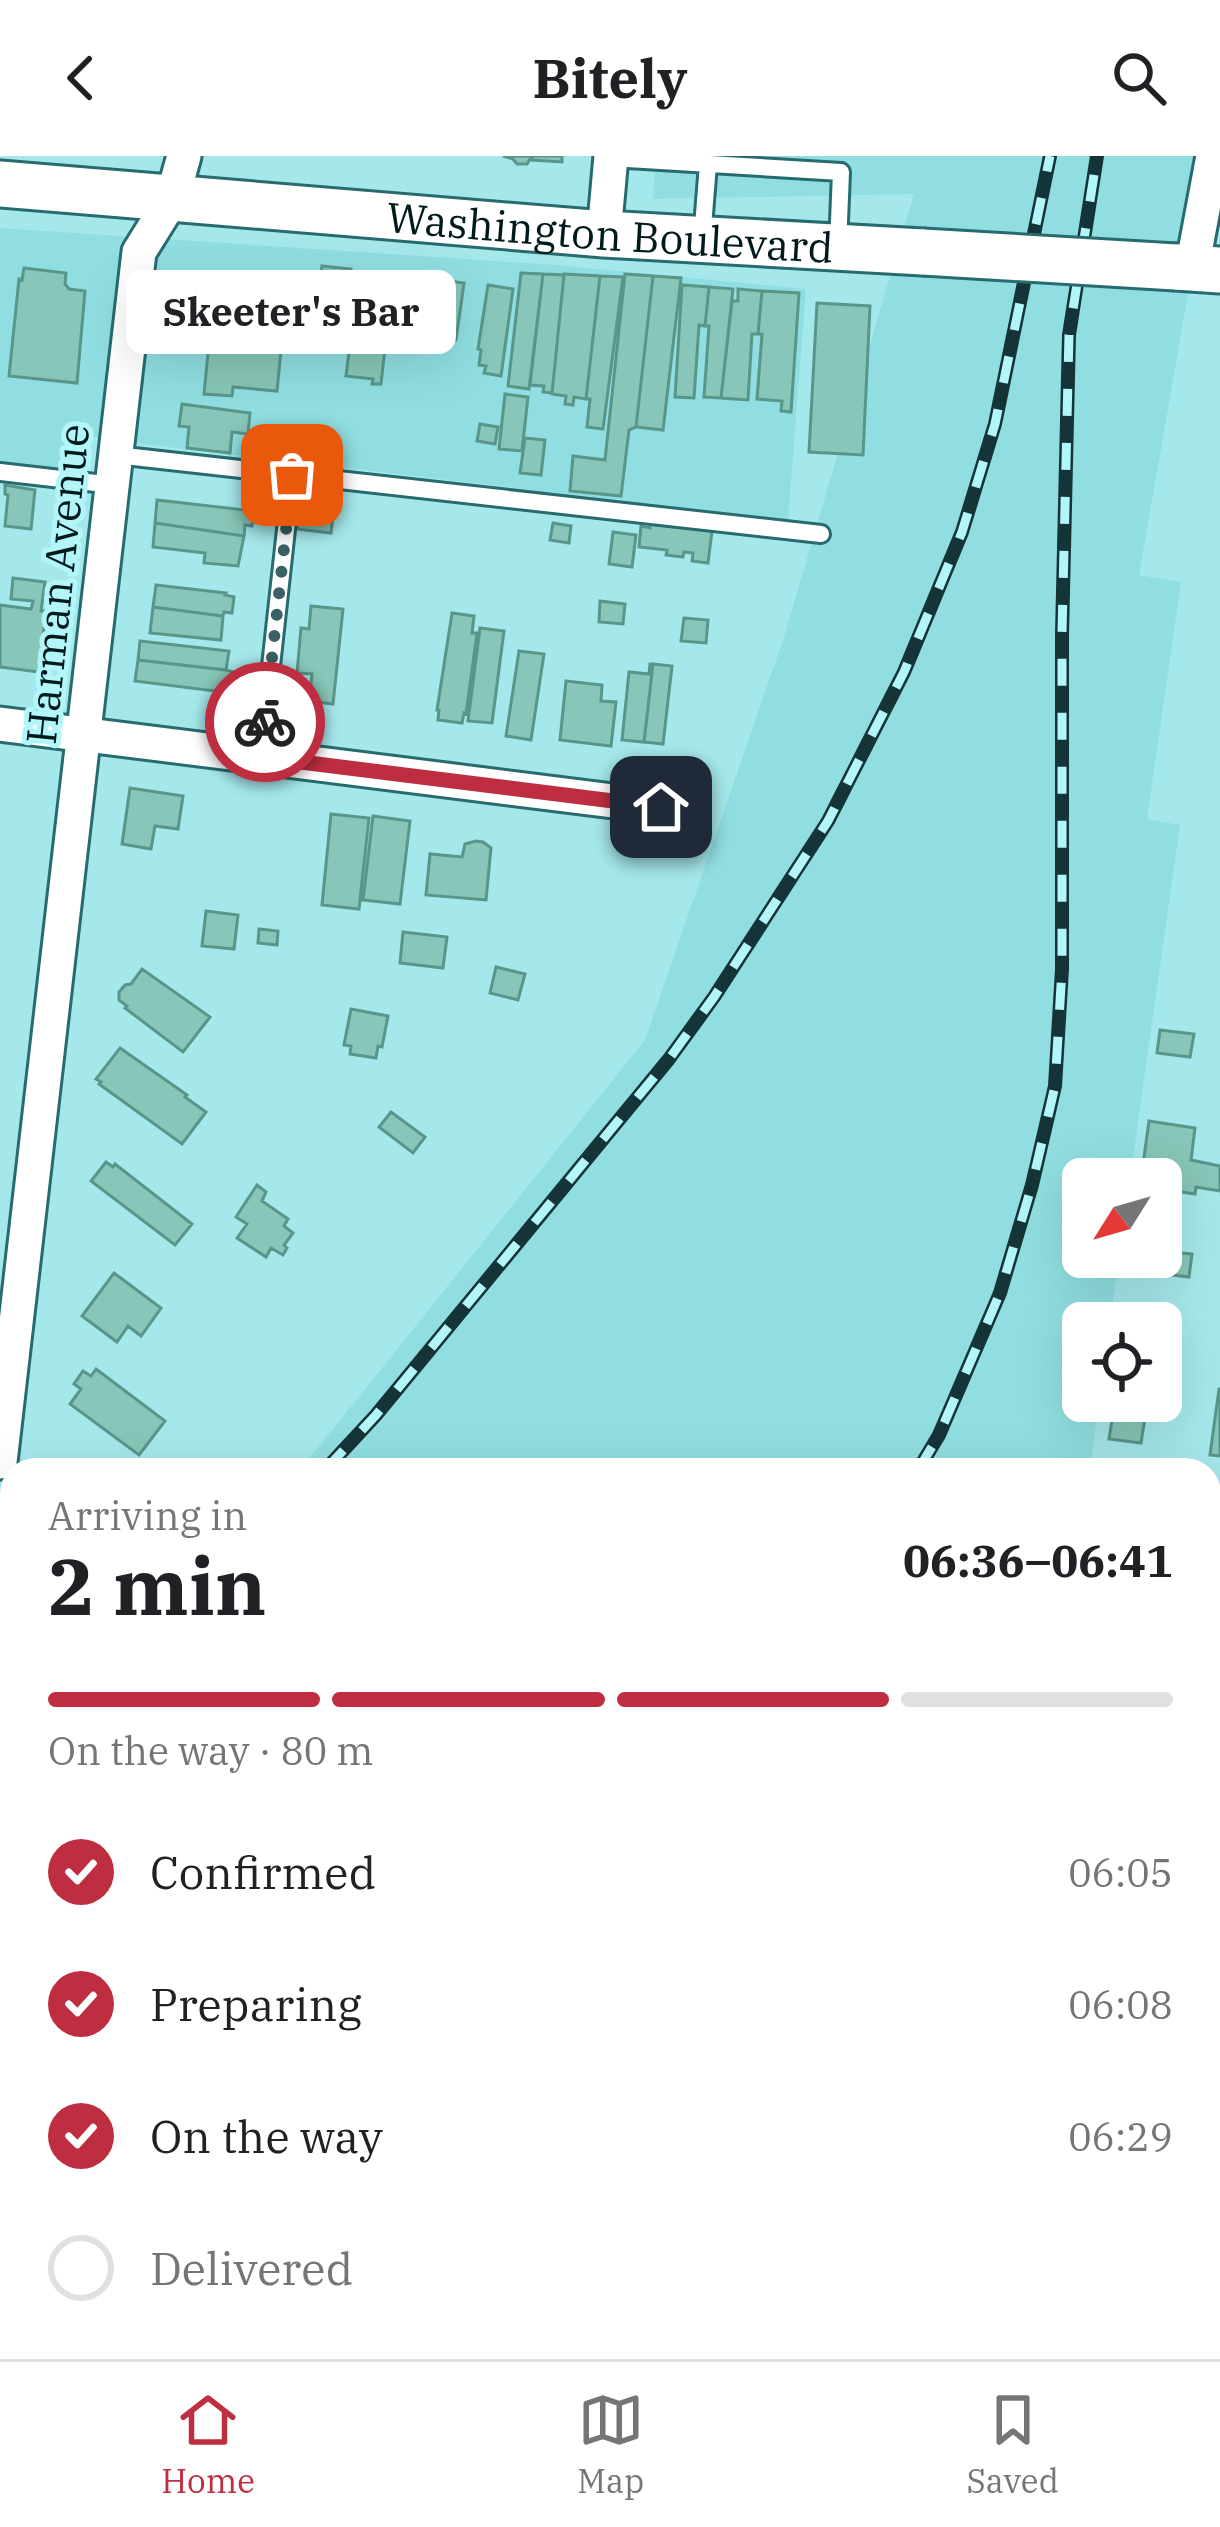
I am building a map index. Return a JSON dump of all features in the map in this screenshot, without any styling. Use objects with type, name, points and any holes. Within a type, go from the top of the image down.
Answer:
[{"type":"main road","name":"Washington Boulevard","points":[[0,184],[178,177],[604,234],[1196,268]]},
{"type":"street","points":[[1196,268],[1213,156]]},
{"type":"street","points":[[604,234],[611,157]]},
{"type":"street","name":"Harman Avenue","points":[[0,1458],[139,252],[178,177]]},
{"type":"street","points":[[0,724],[661,807]]},
{"type":"lane","points":[[611,157],[841,172],[838,247]]},
{"type":"lane","points":[[702,240],[708,164]]},
{"type":"lane","points":[[0,472],[292,475],[821,533]]},
{"type":"lane","points":[[261,757],[292,475]]},
{"type":"shaded area","points":[[656,156],[1212,156],[1139,575],[1181,582],[1147,819],[1180,825],[1133,1158],[1062,1158],[1062,1278],[1116,1278],[1113,1302],[1062,1302],[1062,1422],[1096,1422],[1092,1458],[310,1458],[645,1040],[784,637],[914,194],[653,199]]},
{"type":"shaded area","points":[[0,228],[556,265],[806,289],[788,520],[80,435],[74,471],[0,463]]},
{"type":"building","points":[[503,156],[532,156],[527,164],[517,164]]},
{"type":"building","points":[[532,156],[562,156],[562,162],[532,160]]},
{"type":"building","points":[[322,266],[351,269],[342,351],[313,348]]},
{"type":"building","points":[[24,268],[66,273],[69,289],[85,291],[77,383],[9,376]]},
{"type":"building","points":[[359,272],[393,275],[381,384],[346,376]]},
{"type":"building","points":[[521,273],[543,274],[529,389],[508,386]]},
{"type":"building","points":[[543,274],[564,275],[552,393],[543,392],[544,386],[530,385]]},
{"type":"building","points":[[564,274],[600,276],[586,399],[574,397],[573,405],[565,404],[566,396],[552,394]]},
{"type":"building","points":[[625,274],[653,276],[636,427],[629,430],[621,496],[570,491],[573,456],[605,460]]},
{"type":"building","points":[[409,276],[464,283],[456,340],[422,335],[421,349],[400,347]]},
{"type":"building","points":[[600,276],[623,277],[603,429],[587,427],[590,399],[586,399]]},
{"type":"building","points":[[653,276],[681,278],[663,430],[636,427]]},
{"type":"building","points":[[488,285],[513,289],[501,376],[484,373],[486,366],[479,365]]},
{"type":"building","points":[[682,285],[709,287],[705,326],[699,325],[694,398],[675,397]]},
{"type":"building","points":[[709,287],[733,289],[721,398],[704,397]]},
{"type":"building","points":[[738,289],[762,291],[758,334],[752,334],[748,400],[721,398],[732,301],[738,301]]},
{"type":"building","points":[[762,291],[799,293],[791,412],[781,411],[782,401],[757,399]]},
{"type":"building","points":[[817,303],[870,306],[863,455],[809,452]]},
{"type":"building","points":[[210,333],[282,340],[277,391],[233,387],[232,396],[204,394]]},
{"type":"building","points":[[505,394],[528,397],[522,451],[499,449]]},
{"type":"building","points":[[182,404],[250,413],[248,434],[232,432],[230,453],[187,448],[189,427],[179,426]]},
{"type":"building","points":[[480,424],[498,427],[495,444],[477,441]]},
{"type":"building","points":[[525,438],[545,440],[541,475],[520,473]]},
{"type":"building","points":[[5,485],[35,490],[31,529],[5,526]]},
{"type":"building","points":[[301,497],[335,501],[331,533],[297,529]]},
{"type":"building","points":[[157,500],[254,511],[252,526],[245,525],[244,536],[155,523]]},
{"type":"building","points":[[155,523],[244,536],[238,566],[204,563],[205,553],[153,547]]},
{"type":"building","points":[[553,523],[571,526],[569,543],[550,540]]},
{"type":"building","points":[[650,524],[712,531],[708,563],[692,561],[693,553],[684,552],[683,557],[639,547],[641,526],[650,528]]},
{"type":"building","points":[[613,532],[636,535],[632,567],[609,564]]},
{"type":"building","points":[[13,578],[45,582],[39,672],[0,667],[0,605],[31,609],[33,601],[11,599]]},
{"type":"building","points":[[156,585],[226,593],[234,597],[232,613],[223,616],[153,607]]},
{"type":"building","points":[[600,601],[625,604],[623,624],[599,622]]},
{"type":"building","points":[[311,606],[343,609],[333,704],[309,701],[312,674],[297,673],[301,628],[309,629]]},
{"type":"building","points":[[153,607],[223,616],[221,640],[150,633]]},
{"type":"building","points":[[452,613],[474,616],[472,633],[477,633],[462,723],[438,720],[437,710]]},
{"type":"building","points":[[684,618],[708,620],[706,643],[681,641]]},
{"type":"building","points":[[480,628],[504,631],[492,723],[468,721]]},
{"type":"building","points":[[140,641],[229,651],[226,670],[138,660]]},
{"type":"building","points":[[519,651],[544,654],[531,740],[506,736]]},
{"type":"building","points":[[138,660],[226,670],[260,679],[256,711],[220,707],[223,692],[135,681]]},
{"type":"building","points":[[650,664],[644,742],[622,740],[629,672],[649,674]]},
{"type":"building","points":[[653,664],[672,666],[663,744],[644,742]]},
{"type":"building","points":[[566,681],[602,685],[601,701],[616,702],[611,746],[560,740]]},
{"type":"building","points":[[130,788],[183,796],[178,829],[155,826],[151,849],[122,844]]},
{"type":"building","points":[[331,814],[369,818],[359,909],[322,905]]},
{"type":"building","points":[[373,816],[410,821],[400,904],[363,900]]},
{"type":"building","points":[[476,841],[491,848],[486,900],[426,895],[430,854],[462,857],[465,844]]},
{"type":"building","points":[[206,911],[238,915],[234,949],[202,946]]},
{"type":"building","points":[[259,929],[278,931],[277,945],[258,943]]},
{"type":"building","points":[[403,932],[447,937],[443,968],[400,963]]},
{"type":"building","points":[[496,967],[525,974],[518,1000],[490,993]]},
{"type":"building","points":[[142,969],[210,1017],[183,1052],[119,1000],[119,992]]},
{"type":"building","points":[[351,1009],[388,1016],[376,1058],[350,1054],[351,1046],[344,1045]]},
{"type":"building","points":[[1160,1030],[1194,1034],[1190,1057],[1157,1053]]},
{"type":"building","points":[[120,1048],[206,1112],[182,1144],[99,1084],[96,1079]]},
{"type":"building","points":[[391,1112],[425,1137],[413,1153],[379,1127]]},
{"type":"building","points":[[1149,1121],[1195,1128],[1191,1160],[1220,1166],[1220,1191],[1196,1187],[1195,1194],[1182,1192],[1182,1158],[1144,1158]]},
{"type":"building","points":[[106,1162],[115,1164],[192,1224],[175,1245],[91,1181]]},
{"type":"building","points":[[257,1185],[266,1192],[262,1201],[288,1219],[284,1226],[293,1233],[283,1255],[271,1248],[266,1257],[237,1238],[247,1224],[236,1217]]},
{"type":"building","points":[[1182,1253],[1192,1254],[1189,1277],[1182,1276]]},
{"type":"building","points":[[114,1273],[161,1308],[141,1336],[128,1326],[117,1342],[82,1316]]},
{"type":"building","points":[[96,1369],[165,1421],[139,1455],[70,1404],[81,1389],[74,1384],[83,1371],[91,1376]]},
{"type":"building","points":[[1220,1389],[1220,1456],[1210,1455]]},
{"type":"building","points":[[1112,1422],[1144,1422],[1141,1443],[1109,1439]]},
{"type":"railway","points":[[336,1458],[669,1059],[828,821],[904,672],[962,532],[995,424],[1050,156]]},
{"type":"railway","points":[[925,1458],[1000,1293],[1055,1086],[1062,969],[1062,634],[1069,335],[1097,156]]},
{"type":"way so far","points":[[265,722],[292,475]]},
{"type":"place","name":"Skeeter's Bar","points":[[292,475]]},
{"type":"route","points":[[265,722],[261,757],[661,807]]}]
